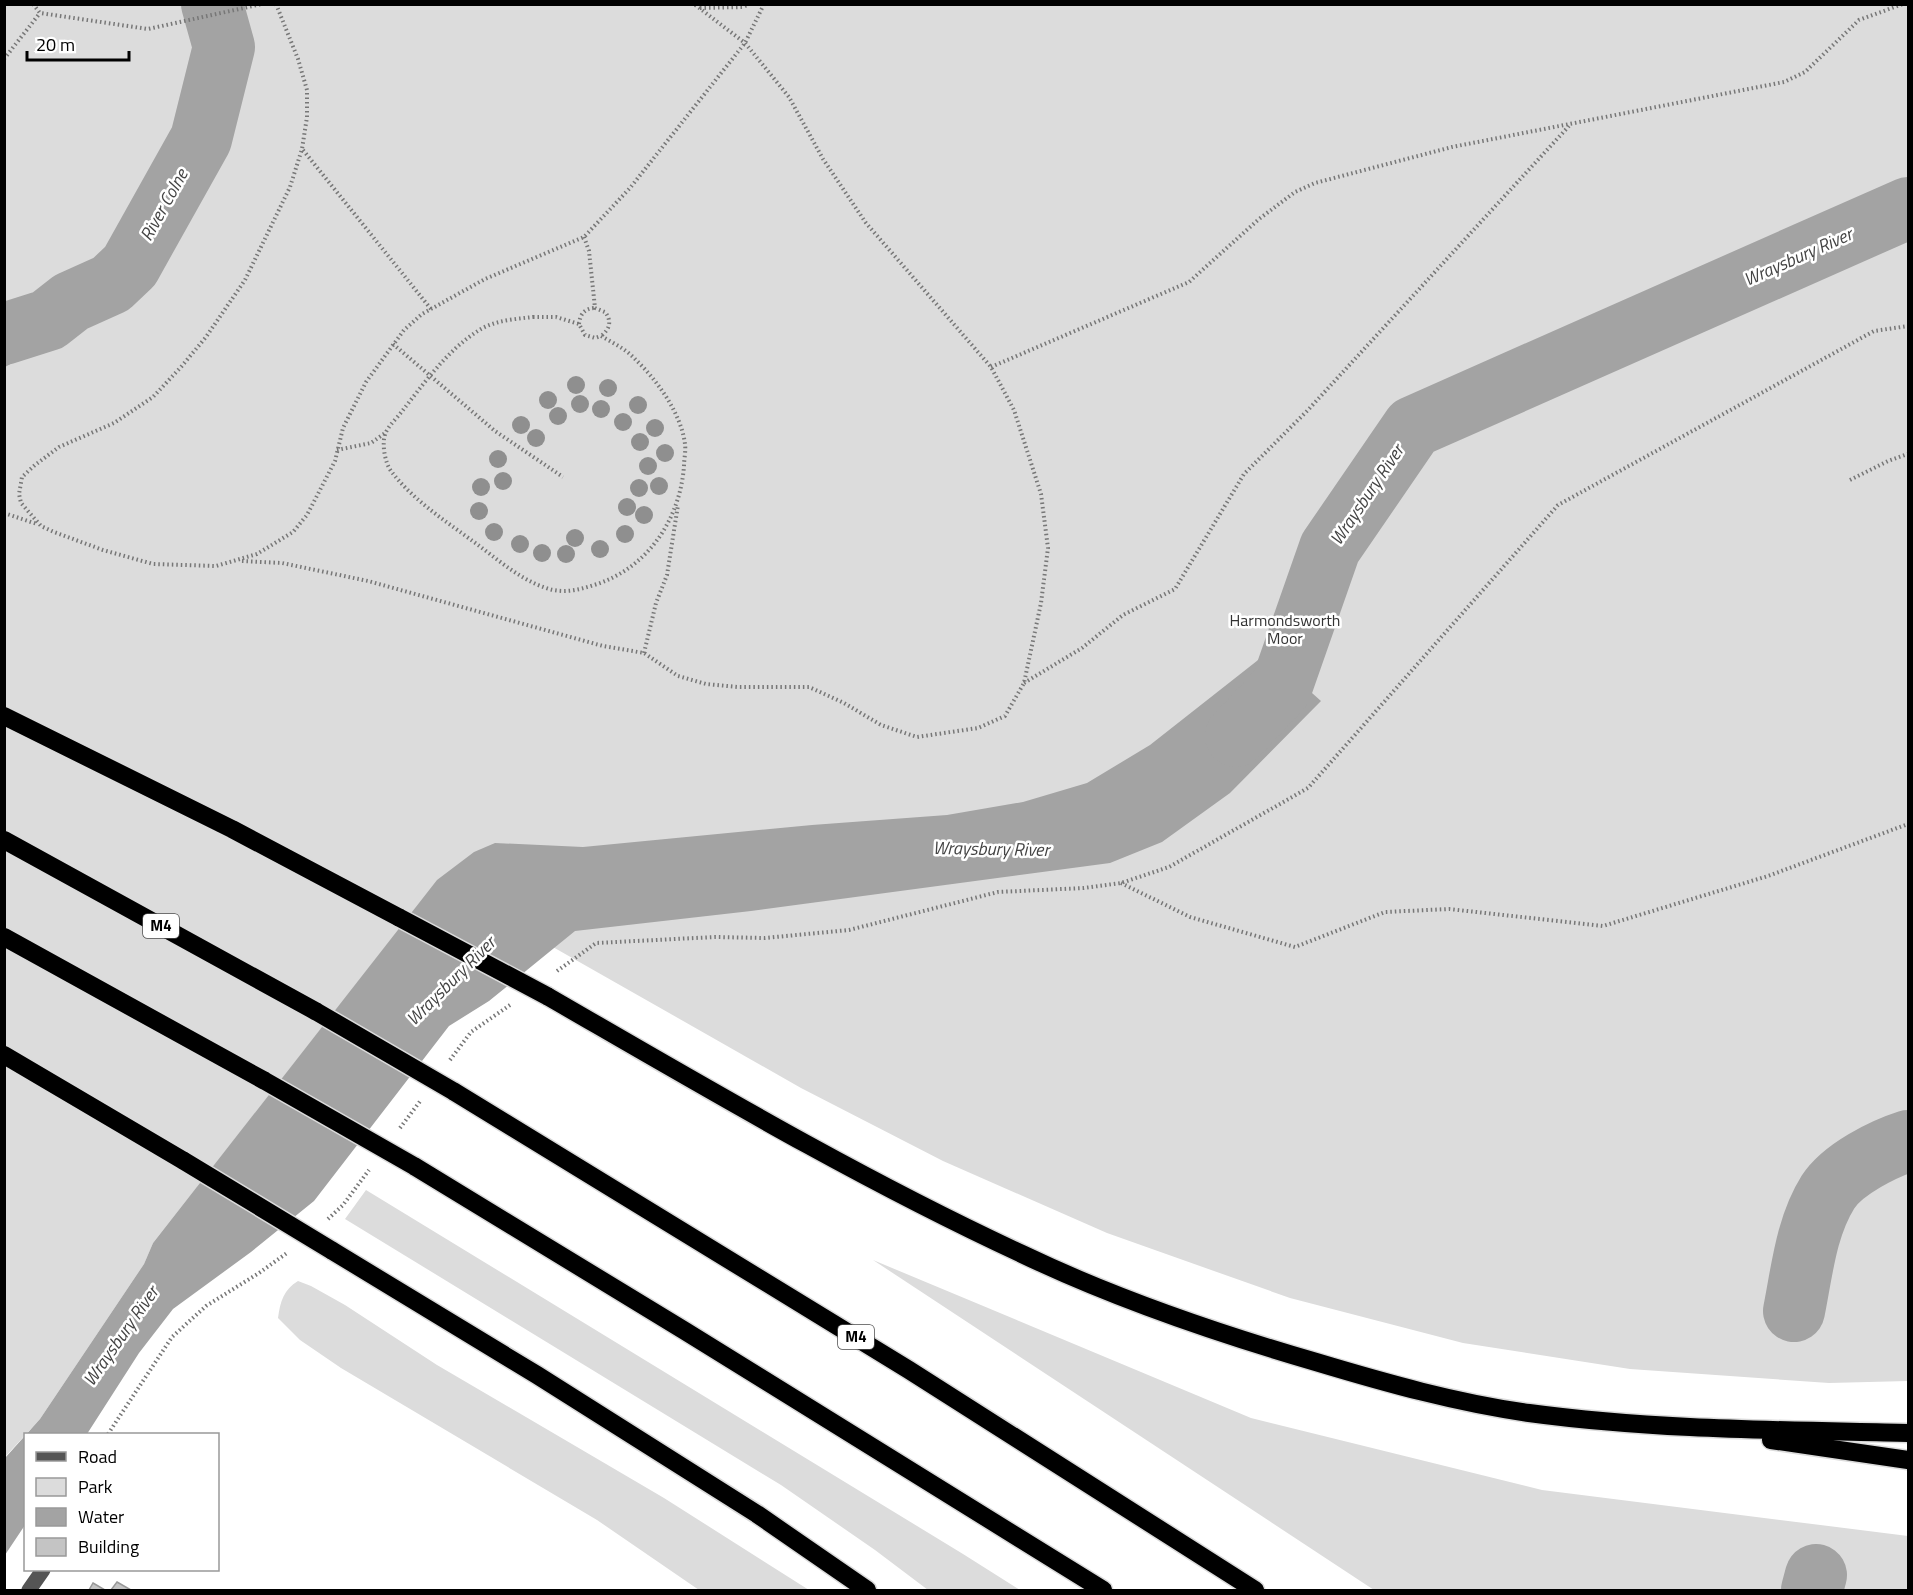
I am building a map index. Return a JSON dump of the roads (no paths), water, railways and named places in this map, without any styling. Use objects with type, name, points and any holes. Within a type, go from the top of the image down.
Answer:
[{"type":"highway","points":[[4,716],[232,830],[547,996],[829,1156],[1022,1255],[1124,1298],[1252,1344],[1441,1396],[1527,1412],[1695,1428],[1908,1460]]},
{"type":"highway","name":"M4","points":[[4,840],[317,1012],[453,1092],[909,1370],[1254,1590]]},
{"type":"highway","points":[[4,937],[414,1166],[1103,1590]]},
{"type":"highway","points":[[4,1055],[537,1375],[737,1501],[867,1590]]},
{"type":"highway","points":[[1695,1428],[1908,1433]]},
{"type":"street","points":[[29,1590],[42,1571]]},
{"type":"water","points":[[91,292],[68,333],[5,367],[5,307],[42,304],[63,295]]},
{"type":"water","points":[[1267,653],[1321,701],[1230,793],[1162,842],[1110,863],[751,911],[575,931],[489,1001],[449,1026],[314,1201],[251,1252],[173,1309],[139,1353],[88,1433],[28,1433],[40,1419],[144,1264],[153,1243],[437,880],[474,852],[495,843],[583,847],[812,825],[947,815],[1023,802],[1087,783],[1150,745]]},
{"type":"water","points":[[24,1437],[24,1526],[5,1555],[5,1458]]},
{"type":"waterway","name":"River Colne","points":[[4,334],[48,320],[71,302],[111,284],[130,266],[201,139],[224,47],[212,4]]},
{"type":"waterway","name":"Wraysbury River","points":[[1236,736],[1281,688],[1330,548],[1413,427],[1908,208]]},
{"type":"waterway","points":[[1794,1311],[1810,1234],[1828,1192],[1843,1175],[1853,1168],[1887,1149],[1908,1141]]},
{"type":"waterway","points":[[1812,1590],[1816,1575]]},
{"type":"park label","name":"Harmondsworth Moor","points":[[1285,629]]}]
